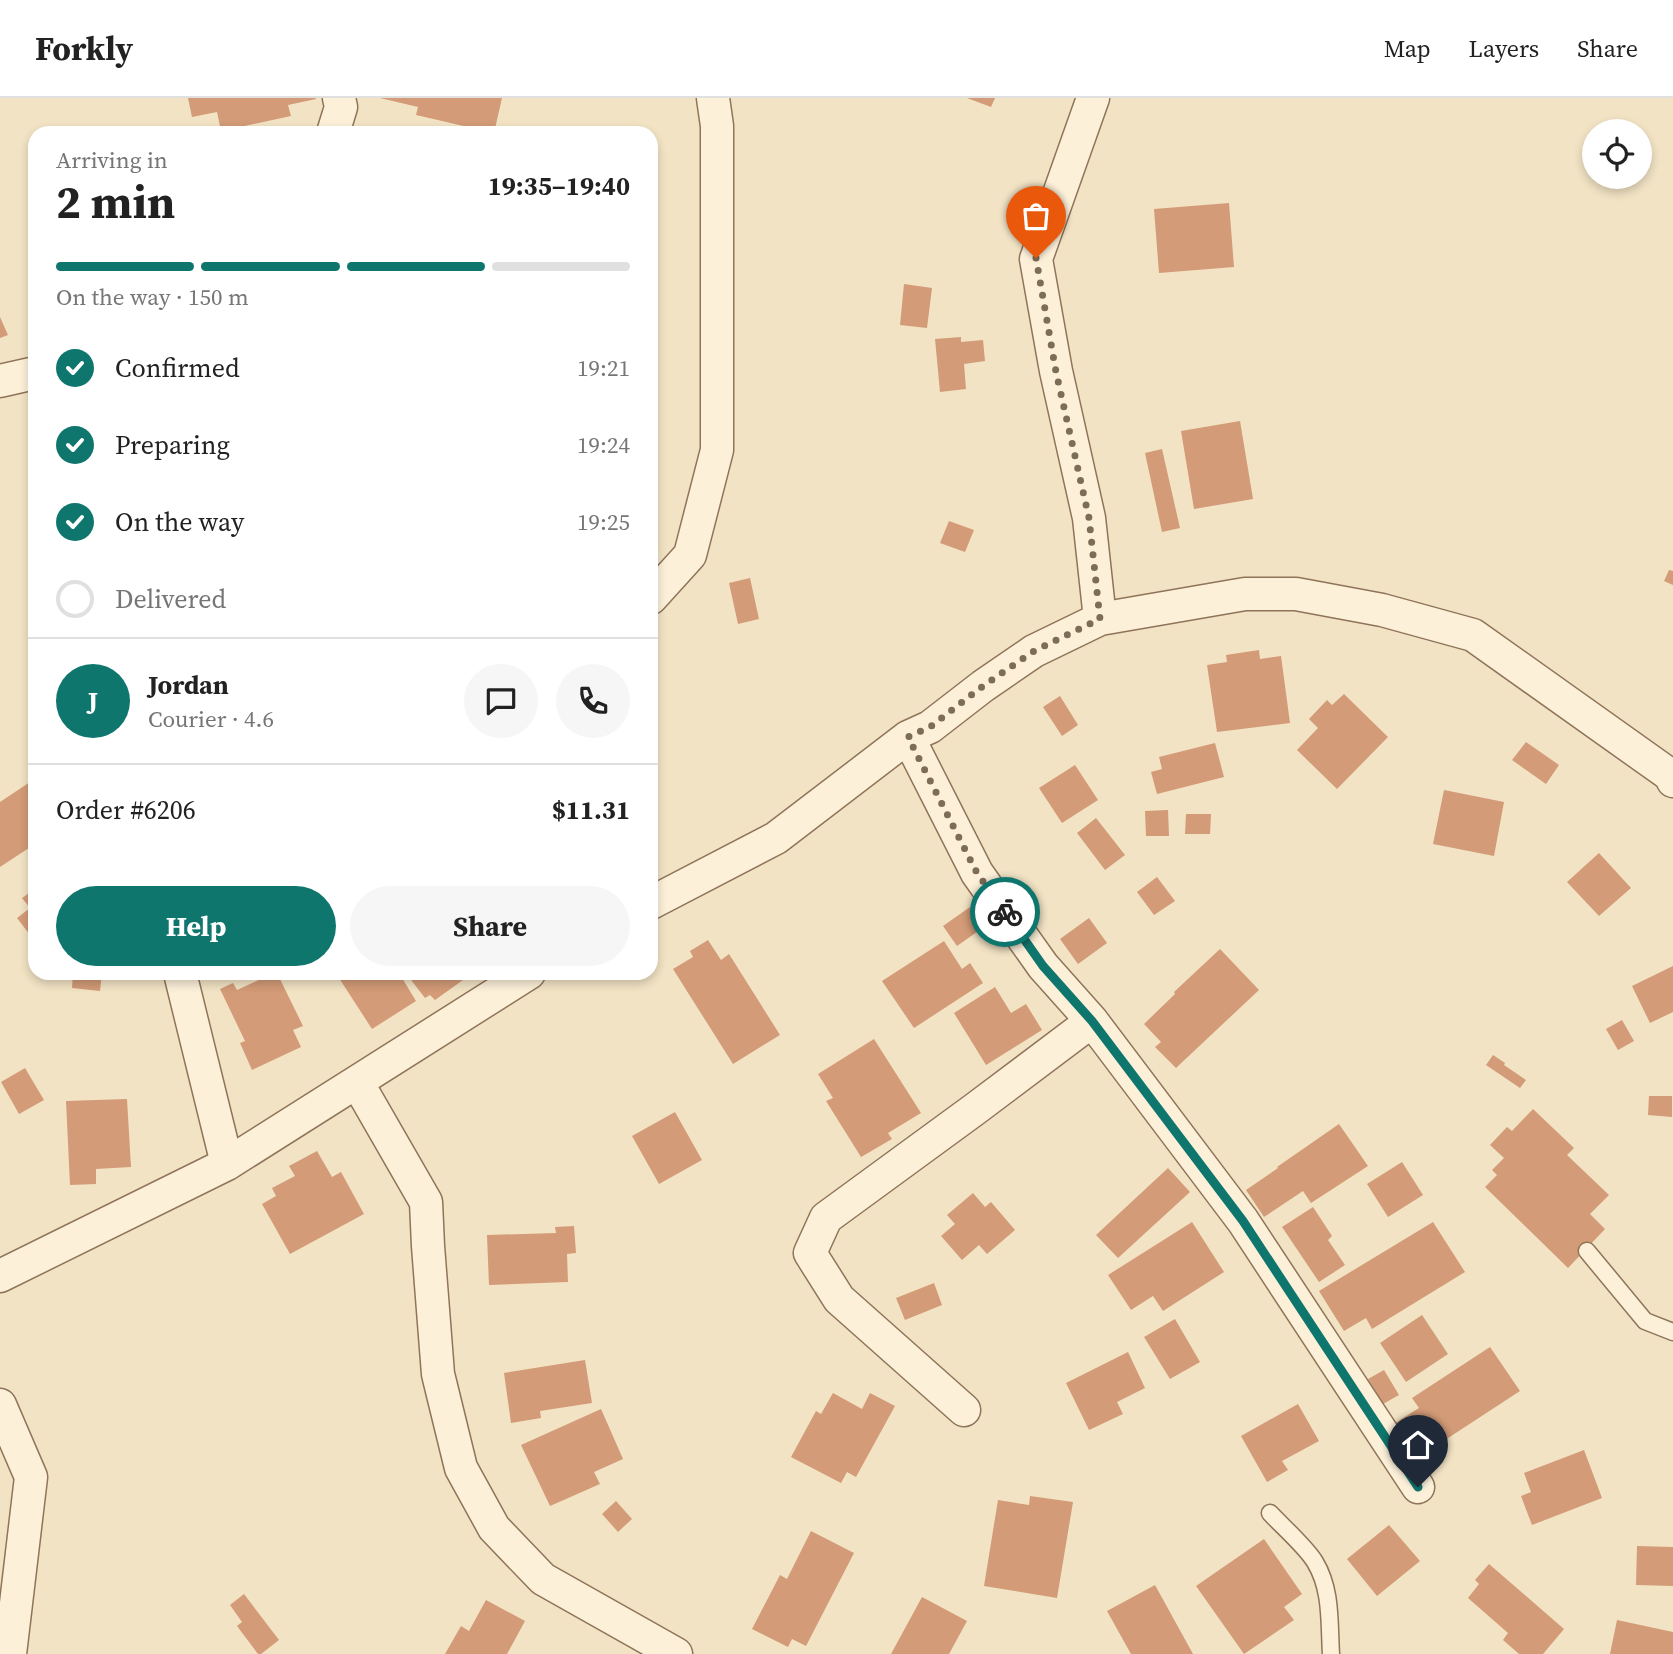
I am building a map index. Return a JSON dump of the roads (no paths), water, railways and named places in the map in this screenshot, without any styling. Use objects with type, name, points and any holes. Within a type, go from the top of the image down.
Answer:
[{"type":"street","points":[[335,126],[341,107],[339,98]]},
{"type":"street","points":[[658,590],[690,555],[717,450],[716,126],[713,98]]},
{"type":"street","points":[[1093,98],[1036,258],[1056,372],[1089,518],[1100,619]]},
{"type":"street","points":[[0,382],[28,375]]},
{"type":"street","points":[[658,899],[776,838],[908,737],[930,727],[1034,651],[1100,619],[1245,594],[1296,594],[1382,610],[1473,635],[1672,775]]},
{"type":"street","points":[[908,737],[977,873],[1043,966],[1092,1021],[1243,1221],[1418,1487]]},
{"type":"street","points":[[182,980],[227,1164]]},
{"type":"street","points":[[0,1276],[227,1164],[518,980]]},
{"type":"street","points":[[964,1410],[839,1299],[810,1253],[826,1218],[1092,1021]]},
{"type":"street","points":[[357,1082],[426,1202],[438,1374],[461,1468],[494,1528],[543,1579],[676,1654]]},
{"type":"street","points":[[0,1405],[31,1477],[10,1654]]},
{"type":"lane","points":[[1587,1251],[1645,1321],[1673,1332]]},
{"type":"lane","points":[[1270,1513],[1314,1561],[1324,1581],[1329,1608],[1331,1654]]}]
